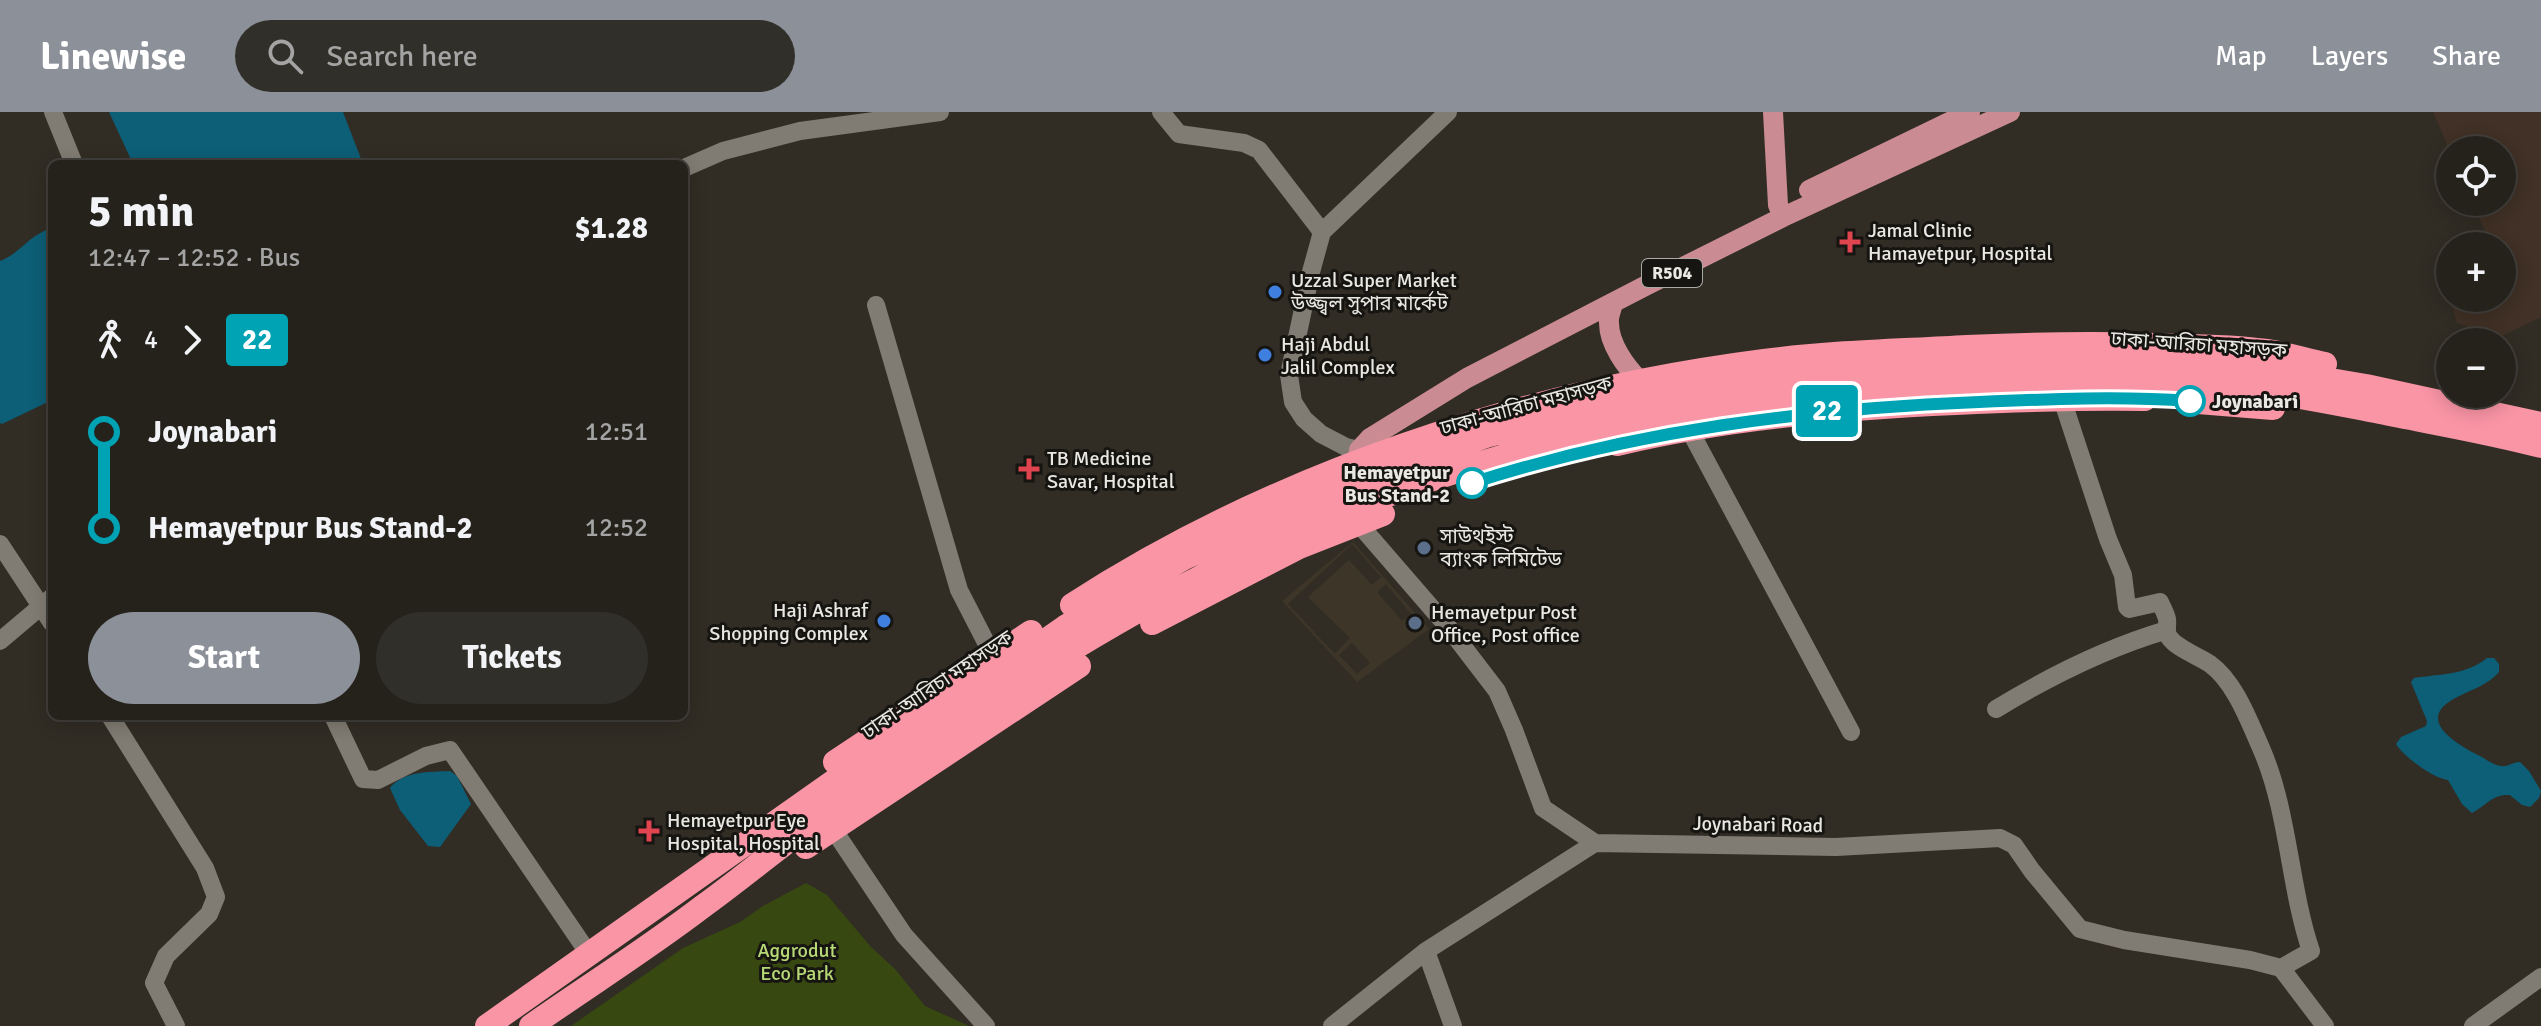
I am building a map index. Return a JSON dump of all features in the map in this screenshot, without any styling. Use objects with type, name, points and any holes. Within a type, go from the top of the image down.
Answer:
[{"type":"highway","points":[[681,890],[712,849],[865,740],[1113,579],[1183,540],[1312,481],[1350,458],[1610,386],[1765,360],[2058,342],[2185,345],[2267,351],[2328,365],[2362,397],[2541,446]]},
{"type":"highway","name":"ঢাকা-আরিচা মহাসড়ক","points":[[487,1026],[837,779],[1065,627],[1184,558],[1351,484],[1489,435],[1640,400],[1803,375],[2012,364],[2160,362],[2295,374],[2362,397]]},
{"type":"highway","name":"ঢাকা-আরিচা মহাসড়ক","points":[[531,1026],[700,910],[812,823],[942,733],[1171,593],[1261,546],[1346,510],[1561,441],[1660,417],[1792,395],[1947,385],[2111,382],[2362,397],[2541,424]]},
{"type":"highway","points":[[700,910],[764,875],[1075,668],[1165,615],[1299,547],[1441,493],[1541,461],[1689,429],[1905,405],[2166,399],[2313,413],[2362,397]]},
{"type":"main road","points":[[1773,112],[1781,211]]},
{"type":"main road","name":"R504","points":[[1350,458],[1370,438],[1467,378],[1970,112]]},
{"type":"main road","name":"R504","points":[[1350,458],[1362,428],[1460,367],[1781,211],[2010,112]]},
{"type":"main road","points":[[1613,303],[1608,323],[1615,344],[1626,366],[1640,381]]},
{"type":"street","points":[[53,112],[72,160]]},
{"type":"street","points":[[688,166],[723,151],[800,131],[940,112]]},
{"type":"street","points":[[1161,112],[1179,134],[1244,143],[1259,150],[1322,232]]},
{"type":"street","points":[[1350,458],[1304,419],[1293,402],[1289,375],[1322,232],[1448,112]]},
{"type":"street","points":[[876,305],[959,590],[993,656]]},
{"type":"street","points":[[2062,399],[2123,575],[2127,607],[2160,602],[2167,620],[2168,634]]},
{"type":"street","points":[[1689,429],[1851,732]]},
{"type":"street","points":[[1332,1026],[1426,951],[1595,843],[1543,808],[1497,691],[1448,627],[1358,523]]},
{"type":"street","points":[[0,544],[46,601],[0,641]]},
{"type":"street","points":[[1996,709],[2029,688],[2133,640],[2168,634],[2213,666],[2233,690],[2262,750],[2278,805],[2303,927],[2311,951],[2281,968],[2325,1026]]},
{"type":"street","points":[[112,720],[205,868],[216,897],[209,914],[166,956],[154,983],[176,1026]]},
{"type":"street","points":[[335,720],[363,779],[378,780],[426,756],[450,750],[589,954]]},
{"type":"street","points":[[833,829],[904,935],[986,1026]]},
{"type":"street","name":"Joynabari Road","points":[[1595,843],[1836,847],[2000,838],[2014,845],[2080,929],[2124,940],[2250,960],[2281,968]]},
{"type":"street","points":[[1426,951],[1453,1026]]},
{"type":"street","points":[[2473,1026],[2541,977]]},
{"type":"shaded area","points":[[2433,112],[2541,112],[2541,317],[2516,329],[2471,328],[2457,323],[2454,312],[2516,312],[2516,232],[2486,232],[2478,216],[2516,216],[2516,136],[2443,136]]},
{"type":"shaded area","points":[[1353,542],[1429,629],[1357,682],[1282,601]],"holes":[[[1352,544],[1381,577],[1372,585],[1349,560],[1308,597],[1350,638],[1335,654],[1288,604]],[[1386,584],[1411,614],[1402,621],[1377,592]],[[1352,643],[1370,663],[1357,674],[1339,655]]]},
{"type":"green space","name":"Aggrodut Eco Park","points":[[806,883],[827,895],[925,1006],[969,1026],[571,1026],[683,948],[740,922]]},
{"type":"water","points":[[109,112],[343,112],[361,160],[131,160]]},
{"type":"water","points":[[48,231],[48,402],[2,424],[0,261]]},
{"type":"water","points":[[2487,658],[2494,658],[2499,664],[2499,672],[2446,704],[2439,712],[2441,728],[2455,742],[2493,764],[2504,766],[2520,762],[2541,791],[2530,807],[2522,805],[2510,795],[2504,795],[2472,813],[2462,804],[2448,780],[2419,766],[2396,744],[2401,737],[2426,726],[2427,721],[2411,682],[2414,678],[2462,671]]},
{"type":"water","points":[[450,771],[457,776],[471,804],[440,847],[428,846],[400,810],[390,788],[409,775]]},
{"type":"bus line","name":"22","points":[[1472,483],[1541,461],[1623,442],[1701,427],[1818,412],[1905,405],[2094,398],[2190,401]]},
{"type":"place","name":"Jamal Clinic Hamayetpur, Hospital","points":[[1850,242]]},
{"type":"place","name":"Uzzal Super Market উজ্জ্বল সুপার মার্কেট","points":[[1275,292]]},
{"type":"place","name":"Haji Abdul Jalil Complex","points":[[1265,355]]},
{"type":"place","name":"Joynabari","points":[[2190,401]]},
{"type":"place","name":"TB Medicine Savar, Hospital","points":[[1029,469]]},
{"type":"place","name":"Hemayetpur Bus Stand-2","points":[[1472,483]]},
{"type":"place","name":"সাউথইস্ট ব্যাংক লিমিটেড","points":[[1424,548]]},
{"type":"place","name":"Haji Ashraf Shopping Complex","points":[[884,621]]},
{"type":"place","name":"Hemayetpur Post Office, Post office","points":[[1415,623]]},
{"type":"place","name":"Hemayetpur Eye Hospital, Hospital","points":[[649,831]]}]
